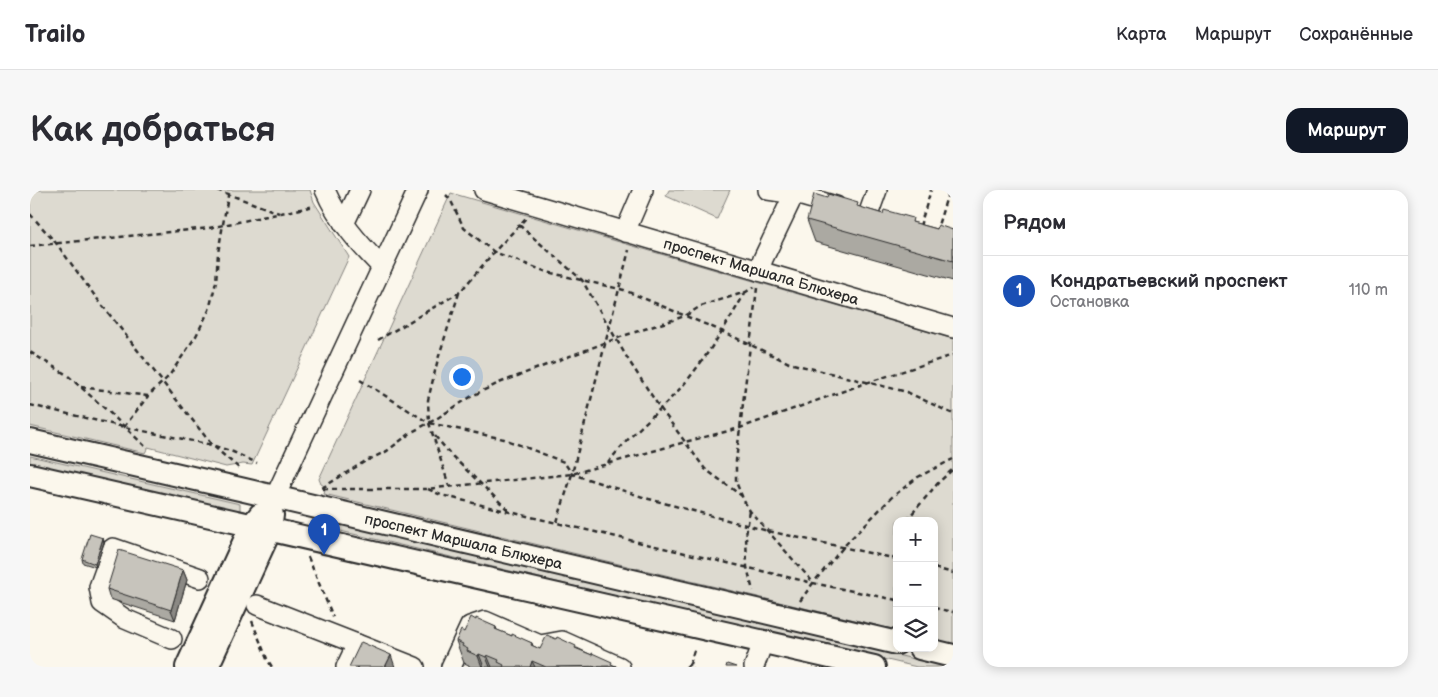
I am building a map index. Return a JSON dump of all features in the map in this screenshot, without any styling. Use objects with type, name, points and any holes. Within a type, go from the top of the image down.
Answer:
[{"type":"main road","name":"проспект Маршала Блюхера","points":[[30,441],[893,642]]},
{"type":"main road","name":"проспект Маршала Блюхера","points":[[30,475],[874,667]]},
{"type":"main road","points":[[207,667],[275,497]]},
{"type":"main road","points":[[187,667],[261,528]]},
{"type":"main road","points":[[936,652],[953,656]]},
{"type":"street","points":[[344,224],[360,190]]},
{"type":"street","points":[[275,497],[418,190]]},
{"type":"street","name":"проспект Маршала Блюхера","points":[[484,190],[540,198],[629,233],[953,328]]},
{"type":"street","points":[[629,233],[644,190]]},
{"type":"street","points":[[768,190],[796,192],[877,218],[878,190]]},
{"type":"street","points":[[759,271],[796,192]]},
{"type":"street","points":[[328,196],[344,224],[360,245],[382,267]]},
{"type":"street","points":[[172,639],[125,618],[102,603],[99,587],[113,548],[200,578]]},
{"type":"street","points":[[254,611],[349,640],[415,667]]},
{"type":"street","points":[[451,667],[470,626],[485,621],[540,645],[562,641],[620,667]]},
{"type":"street","points":[[346,667],[349,640]]},
{"type":"street","points":[[754,667],[764,642]]},
{"type":"path","points":[[217,190],[229,192],[281,214]]},
{"type":"path","points":[[919,230],[931,190]]},
{"type":"path","points":[[936,234],[948,190]]},
{"type":"path","points":[[124,427],[148,396],[163,382],[196,336],[209,310],[216,282],[229,192]]},
{"type":"path","points":[[446,195],[450,199],[464,228],[494,252],[547,272],[619,290],[685,316],[789,363],[907,392],[953,414]]},
{"type":"path","points":[[30,246],[209,228],[281,214],[328,196]]},
{"type":"path","points":[[378,340],[460,292],[519,225],[540,198]]},
{"type":"path","points":[[30,214],[56,243],[95,296],[212,445],[239,469]]},
{"type":"path","points":[[519,225],[582,280],[629,361],[685,442],[705,469],[742,496]]},
{"type":"path","points":[[557,522],[572,474],[606,343],[619,290],[629,233]]},
{"type":"path","points":[[813,583],[750,511],[736,482],[736,461],[740,428],[750,345],[757,284],[746,292],[701,306],[685,316],[617,338],[499,382],[412,432],[387,451],[364,462],[321,489],[426,489],[572,474],[740,428],[866,383],[953,355]]},
{"type":"path","points":[[449,486],[429,423],[428,400],[438,359],[460,292]]},
{"type":"path","points":[[607,464],[684,384],[722,332],[746,292]]},
{"type":"path","points":[[30,352],[67,375],[151,451]]},
{"type":"path","points":[[360,380],[429,423],[504,440],[564,462],[572,474],[748,526],[893,558]]},
{"type":"path","points":[[81,388],[148,396]]},
{"type":"path","points":[[30,405],[212,445],[257,463]]},
{"type":"path","points":[[432,433],[452,456],[510,512]]},
{"type":"path","points":[[788,618],[813,583],[842,548],[892,497],[918,477],[953,460]]},
{"type":"path","points":[[909,517],[938,483],[953,469]]},
{"type":"path","points":[[426,489],[441,495],[510,512],[813,583],[893,598]]},
{"type":"path","points":[[750,511],[746,535],[747,567],[758,610]]},
{"type":"path","points":[[307,556],[349,640]]},
{"type":"path","points":[[938,569],[953,573]]},
{"type":"path","points":[[938,609],[953,612]]},
{"type":"path","points":[[254,611],[267,659],[272,667]]},
{"type":"path","points":[[686,667],[690,664],[694,650]]},
{"type":"path","points":[[690,664],[693,667]]},
{"type":"shaded area","points":[[30,190],[310,190],[314,202],[349,257],[252,465],[243,464],[226,467],[148,447],[145,453],[30,426]]},
{"type":"shaded area","points":[[669,190],[730,190],[717,219],[666,196]]},
{"type":"shaded area","points":[[451,193],[953,339],[953,644],[938,640],[938,517],[893,517],[893,629],[324,494],[326,487],[321,484],[319,479]]},
{"type":"shaded area","points":[[30,456],[240,504],[240,510],[235,512],[30,464]]},
{"type":"shaded area","points":[[313,518],[948,667],[917,667],[311,524]]},
{"type":"building","points":[[814,194],[827,198],[828,194],[858,203],[857,206],[883,214],[884,210],[913,218],[912,222],[937,229],[938,225],[953,230],[953,261],[807,220]]},
{"type":"building","points":[[90,534],[103,538],[95,564],[82,559]]},
{"type":"building","points":[[119,550],[183,570],[171,610],[107,589]]},
{"type":"building","points":[[471,617],[496,627],[495,629],[532,643],[531,645],[540,649],[547,635],[556,639],[557,637],[576,646],[575,648],[592,655],[592,653],[612,662],[611,664],[616,666],[546,667],[532,661],[530,667],[503,667],[504,665],[498,662],[499,660],[487,655],[486,657],[479,654],[478,656],[467,651],[468,649],[462,646],[463,644],[456,641],[461,630],[464,632]]},
{"type":"building","points":[[361,642],[391,655],[385,667],[349,667]]},
{"type":"place","name":"Кондратьевский проспект","points":[[324,555]]}]
